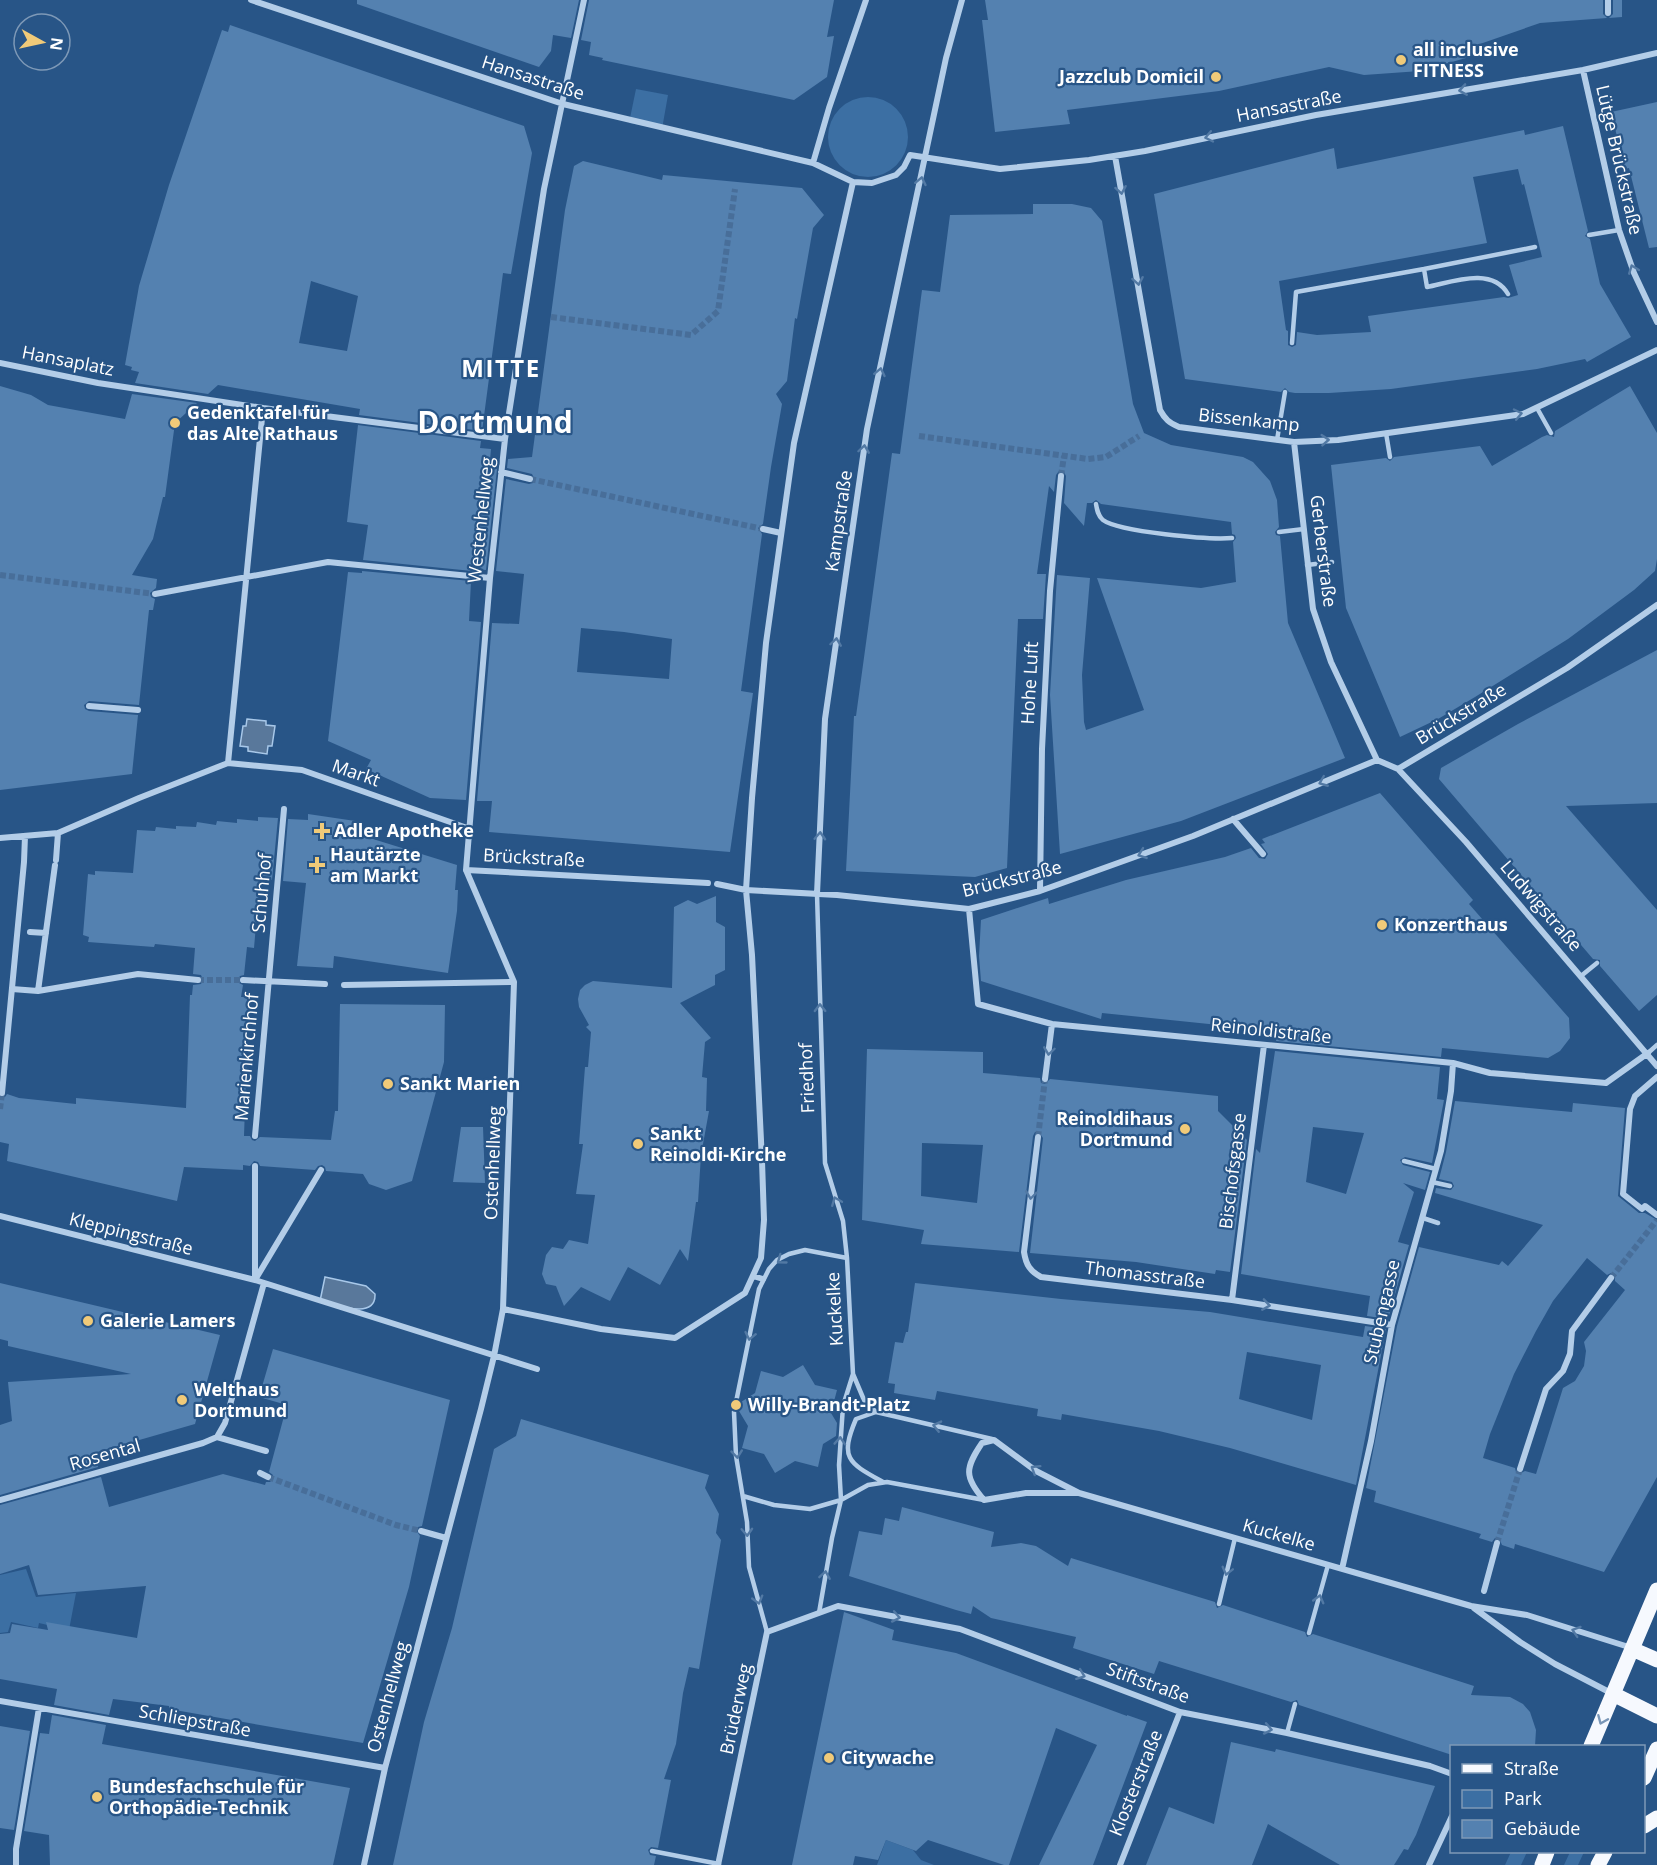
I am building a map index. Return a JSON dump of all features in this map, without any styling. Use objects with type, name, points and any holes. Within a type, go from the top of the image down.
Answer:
[{"type":"main road","points":[[1591,1745],[1657,1590]]},
{"type":"main road","points":[[1632,1648],[1657,1660]]},
{"type":"main road","points":[[1613,1694],[1657,1716]]},
{"type":"main road","points":[[1645,1776],[1657,1749]]},
{"type":"street","name":"Hansastraße","points":[[251,0],[563,104],[813,163]]},
{"type":"street","points":[[275,9],[278,0]]},
{"type":"street","name":"Westenhellweg","points":[[466,870],[490,579],[505,439],[544,189],[584,0]]},
{"type":"street","points":[[866,0],[813,163],[853,182],[872,183],[896,175],[904,167],[910,155],[926,158]]},
{"type":"street","name":"Kampstraße","points":[[817,894],[825,718],[867,429],[953,27],[962,0]]},
{"type":"street","points":[[1608,0],[1608,13]]},
{"type":"street","name":"Hansastraße","points":[[926,158],[1000,169],[1115,156],[1316,115],[1582,70],[1657,52]]},
{"type":"street","name":"Lütge Brückstraße","points":[[1582,70],[1619,230],[1634,273],[1657,322]]},
{"type":"street","name":"Bissenkamp","points":[[1115,156],[1160,410],[1164,418],[1179,427],[1294,442],[1338,440],[1523,414],[1657,350]]},
{"type":"street","points":[[503,1309],[601,1329],[675,1338],[746,1293],[761,1258],[764,1220],[752,955],[746,890],[752,798],[765,655],[794,443],[853,182]]},
{"type":"street","name":"Hansaplatz","points":[[0,363],[130,388],[263,408]]},
{"type":"street","points":[[228,763],[263,408],[505,439]]},
{"type":"street","name":"Gerberstraße","points":[[1294,442],[1313,609],[1331,662],[1377,760]]},
{"type":"street","points":[[501,472],[530,478]]},
{"type":"street","name":"Hohe Luft","points":[[1040,891],[1042,749],[1050,591],[1061,476]]},
{"type":"street","points":[[763,529],[781,533]]},
{"type":"street","points":[[155,594],[328,562],[490,579]]},
{"type":"street","name":"Brückstraße","points":[[1398,769],[1567,668],[1657,605]]},
{"type":"street","points":[[89,706],[138,710]]},
{"type":"street","points":[[1377,760],[1398,769]]},
{"type":"street","name":"Brückstraße","points":[[717,884],[746,890],[817,894],[969,909],[1040,891],[1233,819],[1377,760]]},
{"type":"street","name":"Markt","points":[[0,838],[58,833],[228,763],[302,770],[470,829]]},
{"type":"street","name":"Ludwigstraße","points":[[1398,769],[1466,842],[1657,1066]]},
{"type":"street","name":"Schuhhof","points":[[269,980],[284,809]]},
{"type":"street","points":[[1233,819],[1263,854]]},
{"type":"street","points":[[39,991],[58,833]]},
{"type":"street","points":[[2,1094],[25,836]]},
{"type":"street","name":"Brückstraße","points":[[466,870],[708,884]]},
{"type":"street","name":"Ostenhellweg","points":[[364,1865],[385,1768],[495,1356],[503,1309],[514,982],[466,870]]},
{"type":"street","name":"Reinoldistraße","points":[[969,909],[978,1004],[1052,1024],[1453,1063],[1490,1073],[1606,1083],[1648,1053]]},
{"type":"street","points":[[18,931],[46,933]]},
{"type":"street","points":[[12,989],[39,991],[138,974],[198,980]]},
{"type":"street","name":"Marienkirchhof","points":[[243,980],[325,984]]},
{"type":"street","name":"Marienkirchhof","points":[[255,1136],[269,980]]},
{"type":"street","points":[[344,985],[514,982]]},
{"type":"street","points":[[1045,1079],[1052,1024]]},
{"type":"street","name":"Bischofsgasse","points":[[1232,1300],[1263,1045]]},
{"type":"street","name":"Stubengasse","points":[[1342,1569],[1371,1441],[1392,1325],[1436,1169],[1451,1091],[1453,1063]]},
{"type":"street","points":[[1657,1077],[1635,1096],[1630,1109],[1623,1194],[1642,1209],[1645,1206],[1657,1215]]},
{"type":"street","name":"Thomasstraße","points":[[1038,1137],[1024,1252],[1026,1264],[1041,1278],[1232,1300],[1392,1325]]},
{"type":"street","points":[[255,1166],[255,1280]]},
{"type":"street","points":[[255,1280],[321,1170]]},
{"type":"street","name":"Kleppingstraße","points":[[0,1216],[255,1280],[495,1356]]},
{"type":"street","points":[[753,1276],[764,1279]]},
{"type":"street","points":[[1520,1469],[1546,1389],[1563,1371],[1570,1354],[1572,1331],[1611,1278]]},
{"type":"street","points":[[264,1283],[225,1423],[218,1437],[267,1451]]},
{"type":"street","points":[[495,1356],[537,1369]]},
{"type":"street","name":"Rosental","points":[[0,1500],[218,1437]]},
{"type":"street","points":[[984,1500],[971,1485],[969,1462],[982,1443],[994,1440]]},
{"type":"street","name":"Kuckelke","points":[[994,1440],[1036,1471],[1079,1493],[1471,1606],[1527,1615],[1632,1648]]},
{"type":"street","points":[[260,1473],[268,1477]]},
{"type":"street","name":"Kuckelke","points":[[984,1500],[1026,1494],[1079,1493]]},
{"type":"street","points":[[421,1531],[446,1538]]},
{"type":"street","points":[[1484,1591],[1497,1543]]},
{"type":"street","name":"Stiftstraße","points":[[819,1613],[838,1606],[960,1629],[1180,1712],[1287,1733],[1430,1766],[1450,1773]]},
{"type":"street","name":"Kuckelke","points":[[1471,1606],[1555,1664],[1613,1694]]},
{"type":"street","points":[[767,1632],[819,1613]]},
{"type":"street","name":"Brüderweg","points":[[718,1864],[767,1632]]},
{"type":"street","name":"Schliepstraße","points":[[0,1701],[137,1727],[385,1768]]},
{"type":"street","points":[[16,1865],[16,1850],[39,1708]]},
{"type":"street","name":"Klosterstraße","points":[[1120,1865],[1180,1712]]},
{"type":"street","points":[[1429,1865],[1450,1820]]},
{"type":"lane","points":[[1589,235],[1619,230]]},
{"type":"lane","points":[[1292,343],[1296,292],[1536,247]]},
{"type":"lane","points":[[1424,269],[1427,287],[1481,278],[1498,283],[1508,294]]},
{"type":"lane","points":[[1277,440],[1285,392]]},
{"type":"lane","points":[[1537,408],[1551,433]]},
{"type":"lane","points":[[1386,433],[1390,458]]},
{"type":"lane","points":[[1096,504],[1097,513],[1103,520],[1120,527],[1216,539],[1232,538]]},
{"type":"lane","points":[[1279,532],[1304,529]]},
{"type":"lane","points":[[1307,565],[1332,562]]},
{"type":"lane","name":"Friedhof","points":[[817,894],[825,1163],[843,1221],[847,1258]]},
{"type":"lane","points":[[1581,976],[1597,963]]},
{"type":"lane","points":[[1648,1053],[1657,1045]]},
{"type":"lane","points":[[1404,1161],[1436,1169]]},
{"type":"lane","points":[[1432,1182],[1450,1186]]},
{"type":"lane","points":[[1423,1218],[1438,1223]]},
{"type":"lane","name":"Kuckelke","points":[[764,1279],[777,1260],[789,1254],[805,1250],[847,1258],[853,1374],[864,1400],[876,1412],[994,1440]]},
{"type":"lane","points":[[764,1279],[759,1289],[734,1412],[736,1456],[743,1496],[749,1568],[767,1632]]},
{"type":"lane","points":[[819,1613],[841,1500],[838,1465],[843,1406],[853,1374]]},
{"type":"lane","name":"Kuckelke","points":[[876,1412],[856,1419],[851,1430],[848,1452],[855,1467],[883,1482],[984,1500]]},
{"type":"lane","points":[[743,1496],[774,1505],[810,1509],[841,1500],[868,1485],[883,1482]]},
{"type":"lane","points":[[1219,1604],[1235,1539]]},
{"type":"lane","points":[[1310,1633],[1328,1565]]},
{"type":"lane","points":[[1287,1733],[1295,1704]]},
{"type":"lane","points":[[652,1851],[718,1864]]},
{"type":"green space","points":[[636,89],[668,95],[662,129],[629,123]]},
{"type":"green space","points":[[868,97],[883,100],[896,109],[905,122],[908,137],[905,152],[896,165],[883,174],[868,177],[853,174],[840,165],[831,152],[828,137],[831,122],[840,109],[853,100]]},
{"type":"green space","points":[[26,1569],[36,1597],[76,1593],[69,1630],[39,1623],[38,1628],[11,1622],[8,1632],[0,1633],[0,1575]]},
{"type":"green space","points":[[886,1840],[913,1850],[921,1860],[934,1865],[877,1865]]},
{"type":"green space","points":[[1511,1853],[1527,1853],[1521,1865],[1505,1865]]},
{"type":"green space","points":[[1570,1853],[1584,1853],[1578,1865],[1564,1865]]},
{"type":"shaded area","points":[[247,719],[266,721],[266,725],[275,726],[272,746],[268,746],[267,754],[248,751],[248,747],[240,746],[243,726],[246,726]]},
{"type":"shaded area","points":[[325,1277],[366,1286],[375,1294],[374,1302],[369,1307],[354,1309],[320,1301]]},
{"type":"building","points":[[357,0],[579,0],[571,38],[553,35],[551,51],[539,67],[357,4]]},
{"type":"building","points":[[589,0],[834,0],[827,37],[834,36],[827,77],[794,100],[602,60],[603,58],[589,55],[591,42],[581,40]]},
{"type":"building","points":[[985,0],[1603,0],[1603,14],[1607,18],[1540,23],[1477,45],[1473,56],[1420,71],[1364,75],[1329,67],[1219,91],[1067,110],[1070,124],[995,132],[982,20],[988,20]]},
{"type":"building","points":[[1613,0],[1622,0],[1622,17],[1609,18],[1613,14]]},
{"type":"building","points":[[230,25],[524,126],[532,153],[511,274],[503,273],[482,431],[359,415],[360,409],[218,385],[208,394],[135,383],[139,372],[125,365],[139,286],[169,185],[222,30],[228,32]],"holes":[[[311,281],[358,296],[347,351],[299,343]]]},
{"type":"building","points":[[1657,102],[1657,247],[1649,248],[1629,168],[1625,169],[1611,112]]},
{"type":"building","points":[[1563,126],[1588,231],[1585,236],[1590,239],[1600,284],[1631,337],[1587,362],[1585,359],[1537,369],[1391,389],[1295,393],[1285,388],[1281,392],[1185,379],[1154,194],[1334,148],[1337,169],[1524,130],[1525,135]],"holes":[[[1518,169],[1522,185],[1524,184],[1542,257],[1509,265],[1518,295],[1368,316],[1371,332],[1317,335],[1297,332],[1296,345],[1292,347],[1288,345],[1288,331],[1279,281],[1487,243],[1473,177]]]},
{"type":"building","points":[[583,161],[662,180],[663,175],[802,188],[824,215],[813,228],[797,319],[795,318],[787,381],[776,394],[782,404],[763,524],[758,528],[762,534],[741,691],[753,693],[730,852],[489,832],[492,801],[477,801],[492,623],[519,624],[524,574],[496,571],[506,479],[529,484],[535,480],[532,474],[507,468],[508,459],[532,457],[565,210],[574,166]],"holes":[[[581,628],[672,639],[669,679],[577,672]]]},
{"type":"building","points":[[1033,204],[1072,204],[1091,208],[1102,221],[1133,404],[1144,433],[1171,445],[1243,457],[1253,462],[1270,481],[1277,500],[1279,527],[1275,532],[1280,536],[1288,623],[1345,758],[1181,821],[1060,854],[1050,695],[1057,575],[1090,578],[1082,675],[1086,730],[1144,710],[1097,578],[1201,588],[1236,582],[1233,542],[1236,538],[1232,534],[1231,522],[1101,504],[1096,500],[1087,503],[1084,526],[1064,503],[1066,476],[1064,472],[1059,471],[1056,475],[1054,492],[1049,486],[1037,574],[1046,574],[1043,619],[1018,619],[1007,868],[975,877],[846,871],[854,716],[856,716],[892,453],[900,454],[922,290],[940,292],[950,215],[1033,214]]},
{"type":"building","points":[[0,386],[31,395],[48,405],[125,419],[132,394],[197,403],[175,423],[165,497],[163,497],[153,539],[132,575],[157,579],[156,588],[150,593],[155,599],[153,610],[149,610],[139,705],[89,701],[84,705],[89,711],[138,715],[132,774],[0,790]]},
{"type":"building","points":[[1630,386],[1657,433],[1657,559],[1655,571],[1634,590],[1568,639],[1438,719],[1400,737],[1346,608],[1331,465],[1386,458],[1390,461],[1394,457],[1480,446],[1492,466],[1542,437],[1547,435],[1554,437],[1555,431]]},
{"type":"building","points":[[358,425],[481,441],[480,448],[491,449],[490,460],[498,460],[486,570],[472,569],[472,571],[363,560],[368,525],[347,522]]},
{"type":"building","points":[[362,571],[471,581],[469,621],[481,622],[466,800],[430,798],[366,769],[371,760],[328,741],[348,572],[362,573]]},
{"type":"building","points":[[1657,650],[1657,803],[1566,806],[1657,910],[1657,995],[1639,1011],[1600,966],[1600,960],[1593,959],[1439,779],[1441,768]]},
{"type":"building","points":[[1380,793],[1473,900],[1469,904],[1569,1018],[1570,1038],[1560,1051],[1548,1058],[1442,1048],[1441,1057],[1276,1041],[1278,1031],[1102,1013],[1101,1019],[981,981],[979,956],[981,920],[1048,898],[1049,904],[1126,880],[1225,857],[1251,848],[1259,858],[1265,859],[1268,854],[1261,844],[1265,843],[1262,839]]},
{"type":"building","points":[[308,814],[362,822],[360,835],[457,865],[455,890],[458,890],[457,911],[448,973],[334,956],[333,968],[297,966],[306,883],[283,881],[288,819],[308,820]]},
{"type":"building","points":[[258,817],[278,818],[272,880],[260,879],[254,948],[247,947],[244,975],[238,979],[243,985],[241,997],[249,997],[244,1136],[250,1136],[255,1141],[260,1137],[331,1140],[335,1111],[338,1111],[340,1004],[445,1005],[444,1062],[412,1181],[386,1190],[369,1184],[363,1174],[326,1171],[322,1165],[315,1170],[260,1166],[254,1161],[250,1166],[243,1165],[243,1170],[184,1167],[177,1201],[7,1161],[9,1144],[0,1142],[0,1098],[7,1094],[19,1098],[76,1104],[76,1098],[186,1108],[190,995],[192,995],[193,985],[201,984],[203,980],[201,975],[193,974],[195,948],[88,942],[89,937],[83,935],[88,874],[95,875],[95,871],[133,873],[137,830],[155,831],[156,827],[176,829],[176,826],[196,827],[197,822],[216,825],[217,821],[237,823],[237,819],[258,821]]},
{"type":"building","name":"Sankt Reinoldi-Kirche","points":[[716,896],[716,922],[725,927],[725,970],[715,975],[715,985],[680,1003],[711,1038],[705,1042],[702,1077],[707,1078],[706,1111],[709,1111],[701,1155],[698,1202],[696,1202],[688,1261],[680,1249],[660,1285],[628,1267],[610,1301],[581,1287],[564,1306],[556,1286],[546,1284],[542,1274],[546,1255],[552,1247],[563,1249],[569,1240],[588,1244],[595,1195],[576,1194],[583,1144],[579,1144],[585,1067],[588,1067],[591,1032],[586,1027],[589,1025],[579,1007],[580,990],[593,981],[672,988],[674,907],[688,900],[697,904]]},
{"type":"building","points":[[867,1049],[983,1052],[983,1073],[1040,1078],[1041,1083],[1045,1084],[1050,1079],[1218,1096],[1218,1111],[1247,1140],[1230,1272],[1216,1270],[1215,1274],[1136,1262],[1030,1253],[1043,1138],[1039,1132],[1035,1132],[1033,1136],[1019,1252],[921,1244],[924,1230],[862,1220]],"holes":[[[922,1143],[983,1145],[977,1203],[921,1196]]]},
{"type":"building","points":[[1275,1051],[1440,1067],[1437,1099],[1444,1100],[1432,1163],[1405,1157],[1400,1160],[1403,1165],[1430,1172],[1425,1190],[1403,1183],[1414,1192],[1398,1242],[1409,1245],[1388,1319],[1367,1316],[1370,1296],[1241,1274],[1256,1149],[1260,1153]],"holes":[[[1313,1127],[1364,1133],[1346,1194],[1306,1182]]]},
{"type":"building","points":[[1455,1101],[1572,1112],[1573,1103],[1625,1108],[1618,1196],[1639,1213],[1645,1213],[1657,1220],[1657,1477],[1604,1572],[1515,1544],[1514,1549],[1502,1545],[1499,1538],[1495,1538],[1492,1542],[1479,1538],[1481,1534],[1374,1502],[1376,1491],[1366,1488],[1397,1326],[1419,1247],[1499,1265],[1502,1261],[1508,1266],[1543,1225],[1435,1193],[1436,1188],[1451,1190],[1454,1186],[1452,1182],[1439,1179]],"holes":[[[1587,1258],[1607,1275],[1615,1274],[1615,1281],[1625,1290],[1584,1342],[1586,1351],[1584,1366],[1575,1381],[1563,1388],[1536,1474],[1525,1471],[1519,1474],[1515,1468],[1483,1458],[1514,1374],[1553,1301]]]},
{"type":"building","points":[[461,1127],[483,1127],[485,1183],[453,1182]]},
{"type":"building","points":[[0,1283],[220,1335],[195,1424],[94,1453],[98,1467],[0,1495],[0,1425],[12,1421],[8,1382],[131,1374],[8,1346],[8,1341],[0,1339]]},
{"type":"building","points":[[915,1283],[1210,1312],[1363,1337],[1365,1326],[1386,1329],[1356,1485],[1230,1448],[1159,1431],[1062,1414],[1061,1420],[1037,1416],[1038,1409],[937,1391],[935,1400],[894,1393],[895,1384],[888,1383],[895,1342],[903,1343],[906,1332],[908,1332]],"holes":[[[1247,1352],[1321,1365],[1312,1420],[1239,1399]]]},
{"type":"building","points":[[273,1349],[450,1400],[422,1526],[416,1530],[420,1536],[409,1587],[363,1743],[169,1709],[169,1706],[113,1699],[109,1715],[54,1705],[57,1689],[0,1679],[0,1634],[10,1633],[12,1624],[48,1630],[46,1622],[137,1638],[146,1586],[38,1595],[29,1565],[0,1574],[0,1505],[101,1477],[109,1507],[223,1474],[265,1485],[273,1479],[273,1475],[269,1472],[287,1405],[259,1397]]},
{"type":"building","points":[[803,1365],[815,1385],[837,1390],[831,1413],[837,1423],[836,1436],[823,1444],[818,1467],[795,1461],[775,1473],[764,1454],[742,1448],[748,1426],[739,1411],[741,1402],[755,1393],[761,1371],[783,1377]]},
{"type":"building","points":[[521,1419],[709,1475],[705,1488],[719,1514],[716,1533],[721,1540],[699,1669],[689,1667],[676,1744],[664,1779],[671,1780],[658,1848],[651,1847],[648,1850],[650,1855],[656,1856],[654,1865],[393,1865],[424,1722],[452,1628],[494,1449],[516,1436]]},
{"type":"building","points":[[902,1507],[994,1532],[991,1547],[1021,1543],[1036,1546],[1068,1566],[1071,1558],[1215,1602],[1217,1608],[1223,1605],[1305,1632],[1307,1637],[1313,1634],[1474,1686],[1471,1695],[1510,1697],[1523,1704],[1530,1712],[1536,1730],[1535,1745],[1450,1745],[1450,1754],[1299,1705],[1297,1700],[1291,1702],[1159,1661],[1154,1674],[1073,1648],[1076,1637],[991,1618],[973,1606],[971,1614],[956,1610],[849,1576],[859,1531],[882,1535],[885,1518],[899,1521]]},
{"type":"building","points":[[844,1612],[894,1630],[892,1640],[956,1653],[1147,1722],[1093,1865],[1039,1865],[1097,1745],[1056,1728],[1009,1865],[928,1840],[916,1851],[886,1840],[878,1860],[855,1856],[853,1865],[792,1865]]},
{"type":"building","points":[[52,1715],[106,1725],[102,1744],[350,1788],[333,1865],[50,1865],[49,1835],[24,1831],[40,1733],[49,1734]]},
{"type":"building","points":[[0,1726],[30,1731],[14,1830],[0,1828]]},
{"type":"building","points":[[1231,1742],[1275,1752],[1276,1749],[1435,1786],[1416,1835],[1408,1850],[1404,1849],[1394,1865],[1340,1865],[1268,1824],[1252,1865],[1146,1865],[1169,1807],[1214,1824]]},
{"type":"tunnel","points":[[551,317],[691,335],[718,311],[735,189]]},
{"type":"tunnel","points":[[919,436],[1088,459],[1106,457],[1139,436]]},
{"type":"tunnel","points":[[1061,476],[1064,456]]},
{"type":"tunnel","points":[[530,479],[763,529]]},
{"type":"tunnel","points":[[0,575],[155,594]]},
{"type":"tunnel","points":[[198,980],[243,980]]},
{"type":"tunnel","points":[[1038,1137],[1045,1079]]},
{"type":"tunnel","points":[[0,1109],[2,1093]]},
{"type":"tunnel","points":[[1611,1278],[1657,1220]]},
{"type":"tunnel","points":[[1497,1543],[1520,1469]]},
{"type":"tunnel","points":[[268,1477],[396,1525],[421,1531]]},
{"type":"place","name":"all inclusive FITNESS","points":[[1401,60]]},
{"type":"place","name":"Jazzclub Domicil","points":[[1216,77]]},
{"type":"place","name":"Gedenktafel für das Alte Rathaus","points":[[175,423]]},
{"type":"place","name":"Adler Apotheke","points":[[322,831]]},
{"type":"place","name":"Hautärzte am Markt","points":[[317,865]]},
{"type":"place","name":"Konzerthaus","points":[[1382,925]]},
{"type":"place","name":"Sankt Marien","points":[[388,1084]]},
{"type":"place","name":"Reinoldihaus Dortmund","points":[[1185,1129]]},
{"type":"place","name":"Sankt Reinoldi-Kirche","points":[[638,1144]]},
{"type":"place","name":"Galerie Lamers","points":[[88,1321]]},
{"type":"place","name":"Welthaus Dortmund","points":[[182,1400]]},
{"type":"place","name":"Willy-Brandt-Platz","points":[[736,1405]]},
{"type":"place","name":"Citywache","points":[[829,1758]]},
{"type":"place","name":"Bundesfachschule für Orthopädie-Technik","points":[[97,1797]]},
{"type":"district","name":"MITTE","points":[[501,369]]},
{"type":"district","name":"Dortmund","points":[[495,423]]}]
